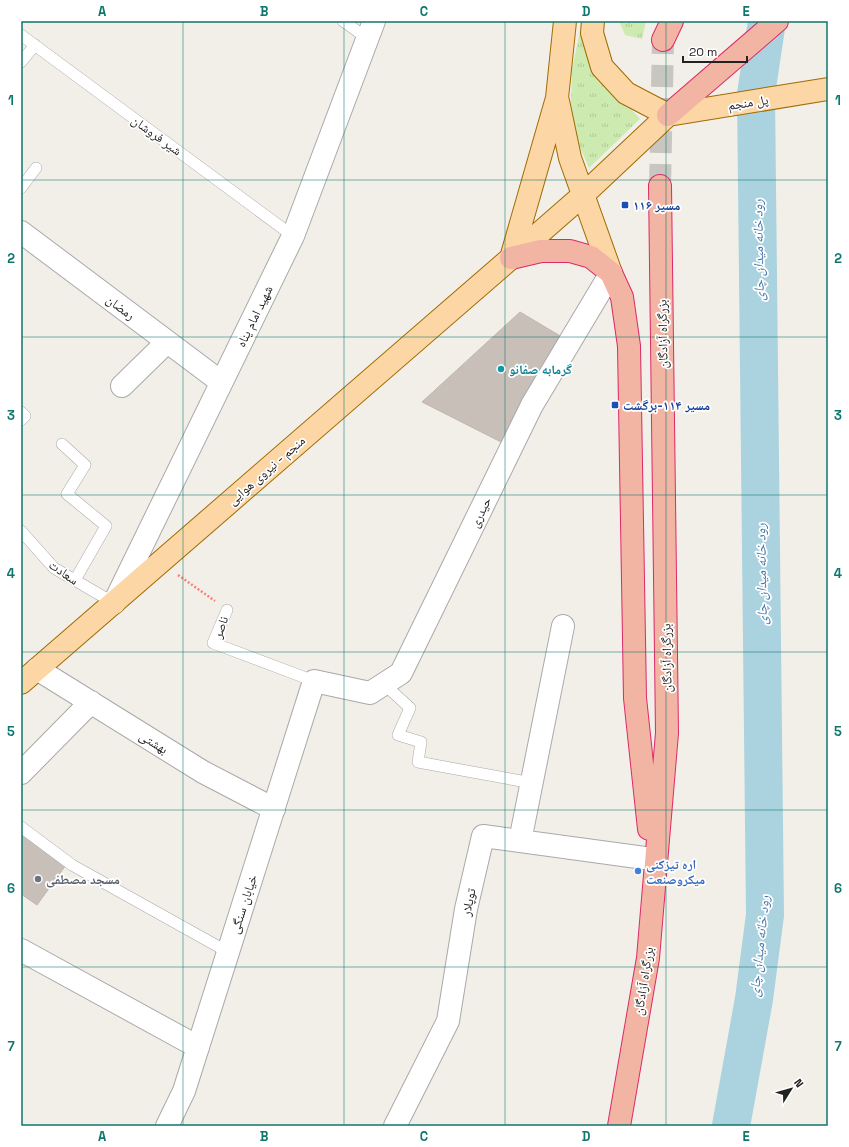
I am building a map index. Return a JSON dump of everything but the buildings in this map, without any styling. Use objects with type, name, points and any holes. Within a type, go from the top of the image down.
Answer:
[{"type":"highway","points":[[668,115],[776,21]]},
{"type":"highway","name":"بزرگراه آزادگان","points":[[619,1126],[648,958],[653,870],[667,733],[660,186]]},
{"type":"highway","points":[[511,258],[541,251],[570,251],[591,257],[611,273],[622,297],[629,346],[635,698],[653,870]]},
{"type":"main road","points":[[511,258],[558,98],[565,21]]},
{"type":"main road","points":[[593,21],[592,33],[602,67],[626,93],[668,115]]},
{"type":"main road","name":"پل منجم","points":[[668,115],[828,89]]},
{"type":"main road","points":[[558,98],[570,158],[611,273]]},
{"type":"main road","name":"منجم - نیروی هوایی","points":[[21,683],[583,195],[668,115]]},
{"type":"street","name":"شهید امام پناه","points":[[114,602],[293,236],[370,30]]},
{"type":"street","name":"رمضان","points":[[24,239],[168,342],[221,382]]},
{"type":"street","name":"حیدری","points":[[314,681],[370,693],[401,674],[532,405],[611,273]]},
{"type":"street","points":[[122,386],[168,342]]},
{"type":"street","points":[[520,842],[563,626]]},
{"type":"street","name":"بهشتی","points":[[37,669],[203,772],[274,809]]},
{"type":"street","name":"خیابان سنگی","points":[[167,1126],[184,1091],[314,681]]},
{"type":"street","points":[[21,773],[90,702]]},
{"type":"street","name":"توپلار","points":[[395,1126],[448,1021],[466,909],[483,836],[520,842],[653,870]]},
{"type":"street","points":[[21,950],[198,1047]]},
{"type":"lane","points":[[343,21],[370,30]]},
{"type":"lane","name":"شیر فروشان","points":[[21,35],[293,236]]},
{"type":"lane","points":[[21,62],[35,45]]},
{"type":"lane","points":[[21,188],[36,168]]},
{"type":"lane","points":[[21,412],[25,416],[21,420]]},
{"type":"lane","points":[[62,444],[85,465],[67,494],[106,526],[75,580]]},
{"type":"lane","name":"سعادت","points":[[21,531],[54,568],[114,602]]},
{"type":"lane","name":"ناصر","points":[[227,610],[214,643],[314,681]]},
{"type":"lane","points":[[384,684],[410,708],[398,735],[420,742],[418,762],[532,783]]},
{"type":"lane","points":[[21,827],[72,865],[228,952]]},
{"type":"path","name":"ناصر","points":[[160,562],[227,610]]},
{"type":"green space","points":[[619,21],[646,21],[642,39],[625,35]]},
{"type":"green space","points":[[580,31],[594,68],[640,119],[589,168],[577,140],[571,104],[572,69]]},
{"type":"waterway","name":"رود خانه میدان چای","points":[[731,1126],[754,999],[765,915],[756,94],[767,21]]},
{"type":"tunnel","points":[[660,186],[663,40]]},
{"type":"place","name":"مسیر ۱۱۶","points":[[625,205]]},
{"type":"place","name":"گرمابه صفانو","points":[[501,369]]},
{"type":"place","name":"مسیر ۱۱۴-برگشت","points":[[615,405]]},
{"type":"place","name":"اره تیزکنی میکروصنعت","points":[[638,871]]},
{"type":"place","name":"مسجد مصطفی","points":[[38,879]]}]
